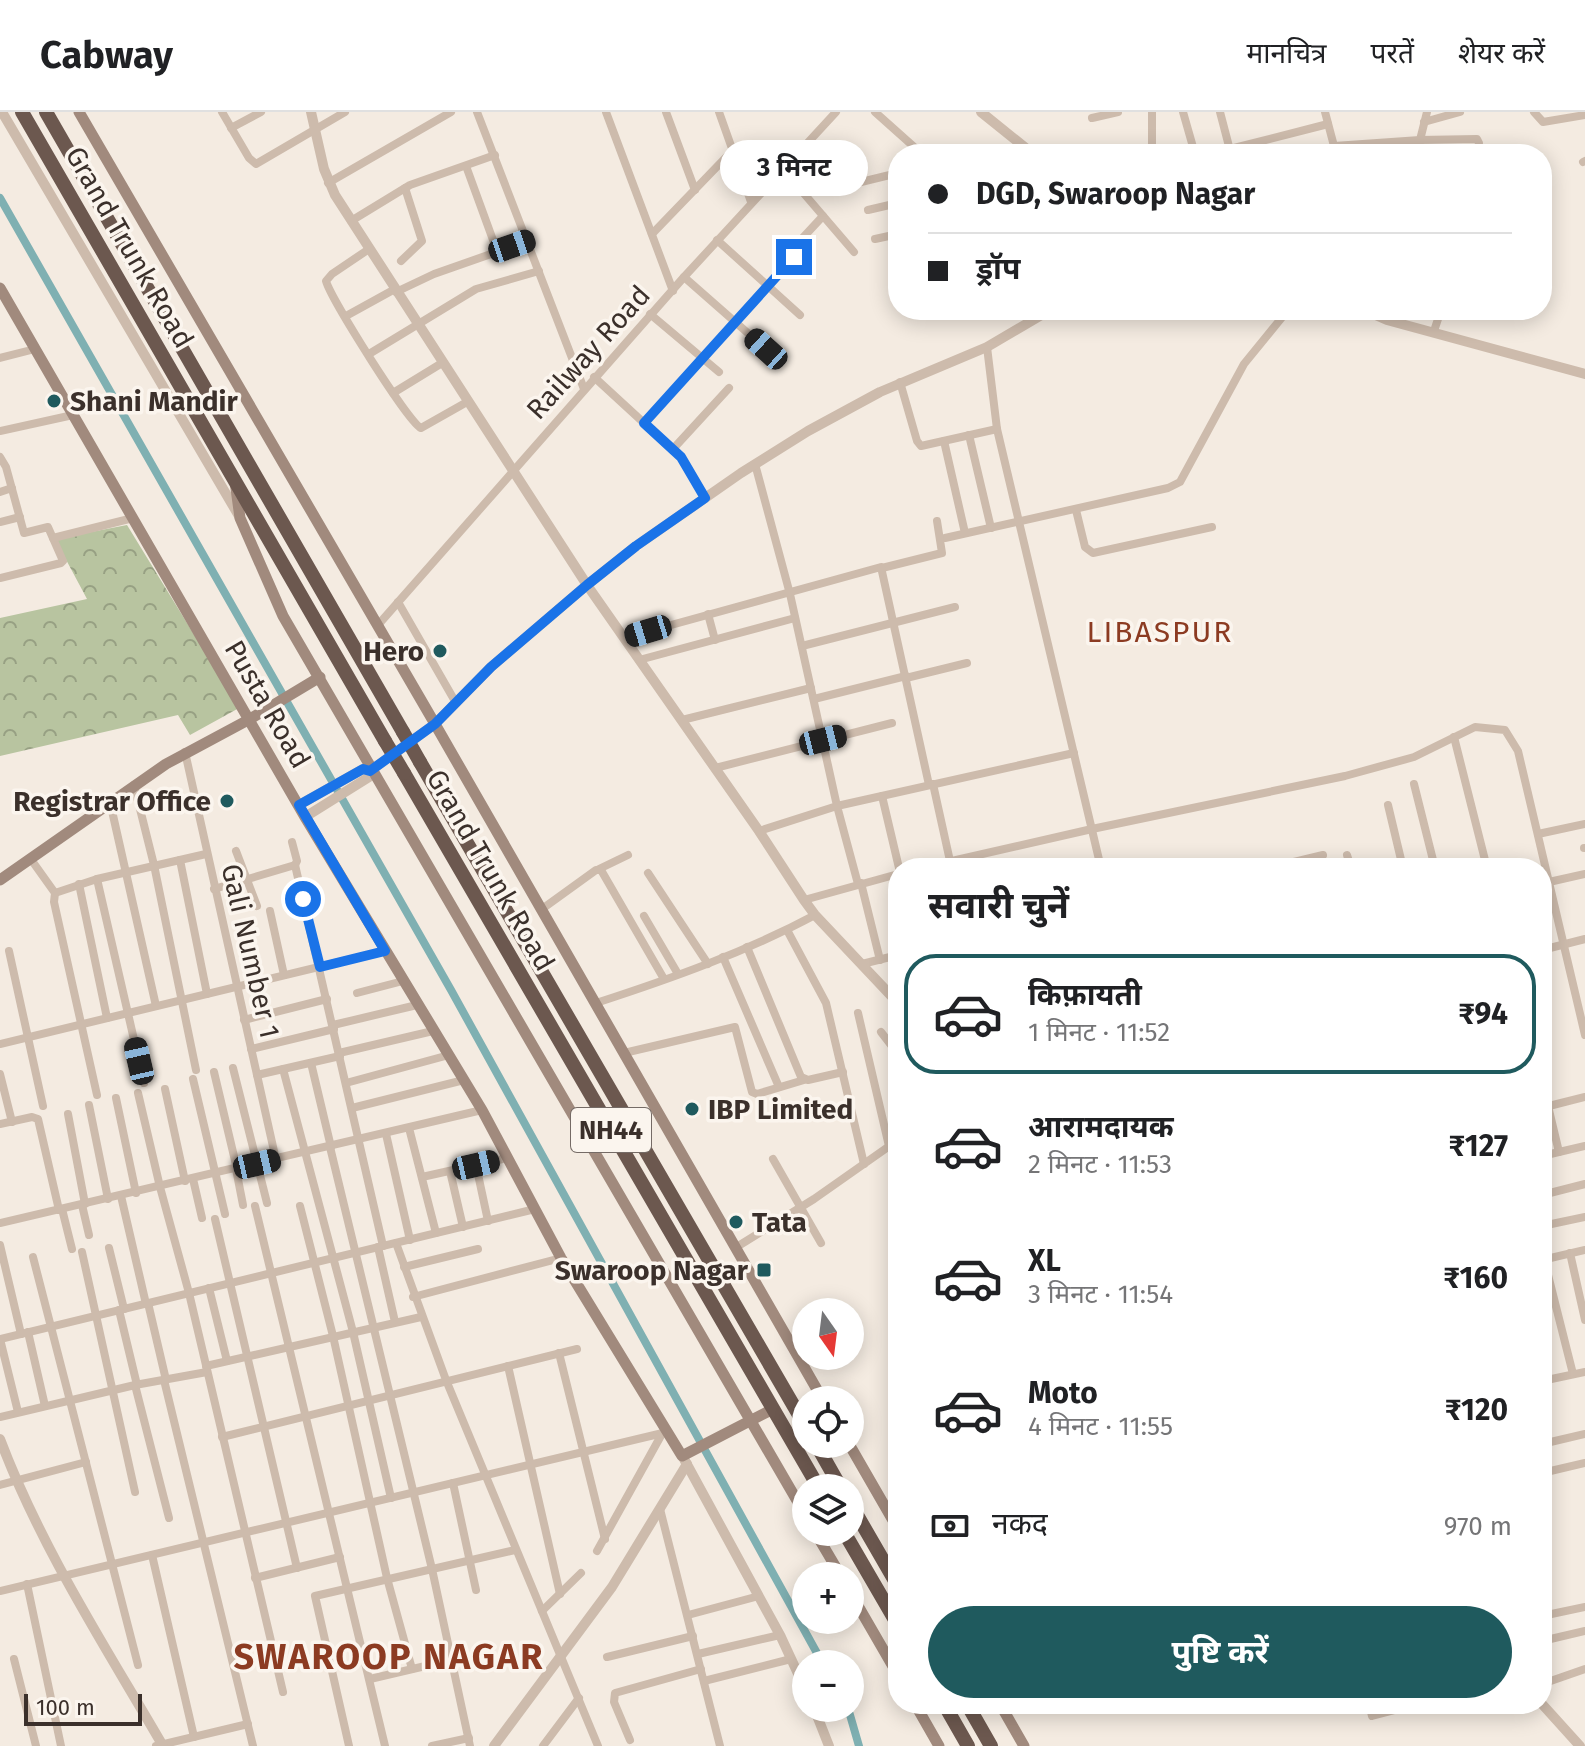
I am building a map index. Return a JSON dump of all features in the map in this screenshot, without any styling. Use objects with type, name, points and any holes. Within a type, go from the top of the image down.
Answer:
[{"type":"highway","name":"Grand Trunk Road","points":[[22,112],[811,1474]]},
{"type":"highway","name":"Grand Trunk Road","points":[[46,112],[792,1403]]},
{"type":"highway","points":[[864,1527],[888,1569]]},
{"type":"highway","points":[[852,1546],[888,1608]]},
{"type":"highway","points":[[950,1714],[968,1746]]},
{"type":"highway","points":[[973,1714],[991,1746]]},
{"type":"main road","points":[[79,112],[815,1386]]},
{"type":"main road","name":"Pusta Road","points":[[0,288],[133,518],[255,716],[305,817],[482,1110],[561,1258],[665,1432],[688,1458]]},
{"type":"main road","points":[[235,481],[240,518],[283,616],[792,1492]]},
{"type":"main road","points":[[0,880],[185,752],[255,716],[320,677]]},
{"type":"main road","points":[[688,1458],[773,1409]]},
{"type":"main road","points":[[857,1458],[888,1512]]},
{"type":"main road","points":[[864,1616],[888,1658]]},
{"type":"main road","points":[[921,1714],[939,1746]]},
{"type":"main road","points":[[1006,1714],[1024,1746]]},
{"type":"street","points":[[2,112],[240,518]]},
{"type":"street","points":[[222,112],[249,158],[256,164],[345,112]]},
{"type":"street","points":[[231,128],[261,112]]},
{"type":"street","points":[[311,112],[328,183],[512,471],[804,900],[888,992]]},
{"type":"street","points":[[328,183],[451,112]]},
{"type":"street","points":[[477,112],[584,389]]},
{"type":"street","points":[[606,112],[673,291]]},
{"type":"street","points":[[666,112],[695,190]]},
{"type":"street","points":[[719,112],[751,202]]},
{"type":"street","name":"Railway Road","points":[[378,625],[650,314],[836,112]]},
{"type":"street","points":[[875,112],[911,144]]},
{"type":"street","points":[[981,112],[1021,144]]},
{"type":"street","points":[[1092,118],[1118,112]]},
{"type":"street","points":[[1152,112],[1152,144]]},
{"type":"street","points":[[1183,112],[1192,144]]},
{"type":"street","points":[[1220,112],[1228,144]]},
{"type":"street","points":[[1325,112],[1333,144]]},
{"type":"street","points":[[1419,144],[1426,117],[1460,112]]},
{"type":"street","points":[[1534,112],[1543,122],[1585,115]]},
{"type":"street","points":[[1255,144],[1328,124]]},
{"type":"street","points":[[1363,144],[1477,139],[1479,144]]},
{"type":"street","points":[[652,234],[733,150]]},
{"type":"street","points":[[351,221],[405,188],[495,155]]},
{"type":"street","points":[[466,166],[497,251]]},
{"type":"street","points":[[782,168],[854,252]]},
{"type":"street","points":[[861,182],[888,175]]},
{"type":"street","points":[[401,261],[420,244],[422,238],[405,188]]},
{"type":"street","points":[[868,210],[888,205]]},
{"type":"street","points":[[644,423],[793,259],[797,244],[823,216]]},
{"type":"street","points":[[875,239],[888,236]]},
{"type":"street","points":[[717,240],[800,315]]},
{"type":"street","points":[[346,316],[434,274],[528,241]]},
{"type":"street","points":[[369,249],[326,281],[393,393],[413,422],[421,428],[467,402]]},
{"type":"street","points":[[369,354],[476,289],[539,271]]},
{"type":"street","points":[[684,277],[766,349]]},
{"type":"street","points":[[650,314],[719,372]]},
{"type":"street","points":[[305,817],[369,777],[371,770],[435,724],[491,667],[587,585],[705,498],[808,431],[900,382],[987,347],[1033,320]]},
{"type":"street","points":[[945,538],[1076,510],[1168,488],[1180,482],[1244,364],[1280,320]]},
{"type":"street","points":[[1387,320],[1585,374]]},
{"type":"street","points":[[1434,331],[1438,320]]},
{"type":"street","points":[[987,347],[997,429],[1099,858]]},
{"type":"street","points":[[0,358],[35,349]]},
{"type":"street","points":[[393,393],[442,363]]},
{"type":"street","points":[[594,377],[673,449],[692,473],[705,498]]},
{"type":"street","points":[[900,382],[919,444],[925,446],[997,429]]},
{"type":"street","points":[[673,449],[729,388]]},
{"type":"street","points":[[0,431],[73,415]]},
{"type":"street","points":[[969,435],[991,528]]},
{"type":"street","points":[[944,441],[965,533]]},
{"type":"street","points":[[0,457],[24,533],[48,527],[63,558],[61,563],[0,578]]},
{"type":"street","points":[[755,464],[802,646],[837,806],[880,960]]},
{"type":"street","points":[[0,492],[12,488]]},
{"type":"street","points":[[1076,510],[1085,547],[1093,553],[1212,527]]},
{"type":"street","points":[[0,522],[20,517]]},
{"type":"street","points":[[53,538],[133,518]]},
{"type":"street","points":[[624,638],[942,553],[937,521]]},
{"type":"street","points":[[882,568],[949,858]]},
{"type":"street","points":[[398,602],[456,703]]},
{"type":"street","points":[[802,646],[955,607]]},
{"type":"street","points":[[708,614],[715,640]]},
{"type":"street","points":[[639,660],[795,618]]},
{"type":"street","points":[[814,699],[967,663]]},
{"type":"street","points":[[682,720],[811,688]]},
{"type":"street","points":[[715,768],[892,723]]},
{"type":"street","points":[[963,858],[1345,776],[1414,757],[1475,727],[1506,731],[1518,751],[1544,858]]},
{"type":"street","points":[[1454,737],[1484,858]]},
{"type":"street","name":"Gali Number 1","points":[[185,752],[276,1160]]},
{"type":"street","points":[[759,831],[837,806],[1074,753]]},
{"type":"street","points":[[299,805],[363,769],[371,770]]},
{"type":"street","points":[[1414,784],[1432,858]]},
{"type":"street","points":[[134,785],[154,865],[194,1075],[225,1214]]},
{"type":"street","points":[[882,796],[895,858]]},
{"type":"street","points":[[110,802],[156,1006]]},
{"type":"street","points":[[1388,805],[1401,858]]},
{"type":"street","points":[[1538,834],[1585,824]]},
{"type":"street","points":[[292,842],[359,1140],[395,1322]]},
{"type":"street","points":[[236,851],[257,906]]},
{"type":"street","points":[[55,893],[97,879],[206,854]]},
{"type":"street","points":[[542,909],[599,869],[628,855]]},
{"type":"street","points":[[1310,858],[1323,855]]},
{"type":"street","points":[[30,858],[55,893],[54,902],[97,1095]]},
{"type":"street","points":[[180,860],[207,994]]},
{"type":"street","points":[[214,889],[295,865]]},
{"type":"street","points":[[599,869],[664,979]]},
{"type":"street","points":[[648,873],[708,964]]},
{"type":"street","points":[[1552,881],[1585,874]]},
{"type":"street","points":[[804,900],[888,876]]},
{"type":"street","points":[[97,879],[144,1083]]},
{"type":"street","points":[[79,884],[107,1018]]},
{"type":"street","points":[[1552,894],[1585,1035]]},
{"type":"street","points":[[270,911],[284,975]]},
{"type":"street","points":[[596,1003],[708,964],[815,915]]},
{"type":"street","points":[[644,916],[678,974]]},
{"type":"street","points":[[787,930],[826,1003],[864,1164]]},
{"type":"street","points":[[1552,947],[1585,939]]},
{"type":"street","points":[[747,947],[798,1074],[804,1080]]},
{"type":"street","points":[[9,951],[43,1106]]},
{"type":"street","points":[[0,1044],[385,951]]},
{"type":"street","points":[[723,957],[779,1087]]},
{"type":"street","points":[[862,964],[888,958]]},
{"type":"street","points":[[357,993],[403,981]]},
{"type":"street","points":[[244,1020],[327,999]]},
{"type":"street","points":[[251,1049],[417,1005]]},
{"type":"street","points":[[858,1013],[888,1142]]},
{"type":"street","points":[[624,1053],[735,1027],[752,1092],[757,1094],[843,1072]]},
{"type":"street","points":[[257,1075],[433,1031]]},
{"type":"street","points":[[881,1032],[888,1041]]},
{"type":"street","points":[[346,1083],[449,1055]]},
{"type":"street","points":[[311,1063],[432,1569],[469,1742],[432,1746]]},
{"type":"street","points":[[233,1068],[267,1203]]},
{"type":"street","points":[[283,1069],[353,1332],[391,1498]]},
{"type":"street","points":[[214,1072],[243,1205]]},
{"type":"street","points":[[0,1074],[12,1122]]},
{"type":"street","points":[[352,1108],[464,1080]]},
{"type":"street","points":[[165,1089],[202,1218]]},
{"type":"street","points":[[138,1093],[189,1293],[283,1692]]},
{"type":"street","points":[[1552,1105],[1585,1097]]},
{"type":"street","points":[[116,1098],[136,1193]]},
{"type":"street","points":[[89,1105],[108,1199]]},
{"type":"street","points":[[0,1223],[482,1110]]},
{"type":"street","points":[[68,1114],[89,1235]]},
{"type":"street","points":[[0,1124],[32,1117],[38,1119],[72,1249]]},
{"type":"street","points":[[1552,1120],[1559,1152]]},
{"type":"street","points":[[409,1128],[436,1233]]},
{"type":"street","points":[[386,1134],[410,1240]]},
{"type":"street","points":[[1552,1154],[1585,1146]]},
{"type":"street","points":[[735,1248],[888,1147]]},
{"type":"street","points":[[422,1177],[507,1158]]},
{"type":"street","points":[[773,1159],[821,1243]]},
{"type":"street","points":[[476,1165],[488,1221]]},
{"type":"street","points":[[450,1171],[463,1227]]},
{"type":"street","points":[[1552,1192],[1585,1184]]},
{"type":"street","points":[[121,1196],[253,1746]]},
{"type":"street","points":[[255,1206],[385,1746]]},
{"type":"street","points":[[300,1206],[333,1336],[387,1578],[412,1669]]},
{"type":"street","points":[[18,1412],[0,1339],[535,1209]]},
{"type":"street","points":[[1552,1224],[1585,1217]]},
{"type":"street","points":[[215,1219],[297,1568]]},
{"type":"street","points":[[396,1243],[413,1297],[446,1380],[598,1746]]},
{"type":"street","points":[[0,1245],[45,1406]]},
{"type":"street","points":[[109,1248],[136,1385],[169,1518]]},
{"type":"street","points":[[404,1267],[478,1249]]},
{"type":"street","points":[[1552,1257],[1585,1250]]},
{"type":"street","points":[[82,1252],[135,1492]]},
{"type":"street","points":[[1570,1253],[1585,1320]]},
{"type":"street","points":[[33,1257],[138,1665]]},
{"type":"street","points":[[413,1297],[561,1258]]},
{"type":"street","points":[[209,1288],[227,1361]]},
{"type":"street","points":[[1552,1294],[1573,1374]]},
{"type":"street","points":[[0,1417],[165,1380],[249,1355],[421,1317]]},
{"type":"street","points":[[222,1437],[577,1349]]},
{"type":"street","points":[[559,1353],[605,1539]]},
{"type":"street","points":[[508,1366],[560,1594]]},
{"type":"street","points":[[1552,1379],[1585,1372]]},
{"type":"street","points":[[0,1591],[665,1432]]},
{"type":"street","points":[[597,1551],[665,1432]]},
{"type":"street","points":[[1552,1442],[1585,1434]]},
{"type":"street","points":[[0,1439],[16,1481],[64,1576],[160,1746],[248,1724]]},
{"type":"street","points":[[494,1746],[612,1587],[688,1458]]},
{"type":"street","points":[[688,1458],[791,1659],[704,1681]]},
{"type":"street","points":[[0,1485],[86,1462]]},
{"type":"street","points":[[1552,1471],[1585,1463]]},
{"type":"street","points":[[453,1483],[476,1590]]},
{"type":"street","points":[[660,1509],[720,1746]]},
{"type":"street","points":[[349,1746],[314,1597],[515,1550]]},
{"type":"street","points":[[152,1555],[194,1737]]},
{"type":"street","points":[[255,1578],[340,1557]]},
{"type":"street","points":[[542,1611],[581,1573]]},
{"type":"street","points":[[27,1584],[61,1746]]},
{"type":"street","points":[[688,1615],[759,1596]]},
{"type":"street","points":[[1552,1614],[1585,1607]]},
{"type":"street","points":[[1552,1639],[1585,1631]]},
{"type":"street","points":[[698,1654],[780,1635]]},
{"type":"street","points":[[607,1657],[693,1636]]},
{"type":"street","points":[[14,1659],[36,1746]]},
{"type":"street","points":[[370,1679],[451,1660]]},
{"type":"street","points":[[630,1740],[613,1695],[701,1669]]},
{"type":"street","points":[[1552,1681],[1585,1669]]},
{"type":"street","points":[[543,1746],[579,1698]]},
{"type":"street","points":[[1551,1714],[1580,1746]]},
{"type":"street","points":[[820,1722],[829,1746]]},
{"type":"green space","points":[[127,525],[239,708],[190,735],[178,715],[0,756],[0,618],[87,599],[55,539]]},
{"type":"waterway","points":[[0,198],[451,990],[815,1650]]},
{"type":"waterway","points":[[852,1722],[859,1746]]},
{"type":"place","name":"Shani Mandir","points":[[54,401]]},
{"type":"place","name":"Hero","points":[[440,651]]},
{"type":"place","name":"Registrar Office","points":[[227,801]]},
{"type":"place","name":"IBP Limited","points":[[692,1109]]},
{"type":"place","name":"Tata","points":[[736,1222]]},
{"type":"place","name":"Swaroop Nagar","points":[[764,1270]]},
{"type":"district","name":"LIBASPUR","points":[[1160,632]]},
{"type":"district","name":"SWAROOP NAGAR","points":[[389,1656]]},
{"type":"route","points":[[303,899],[320,967],[385,951],[299,805],[363,769],[370,771],[435,724],[491,667],[587,585],[705,498],[681,457],[644,423],[794,257]]}]
